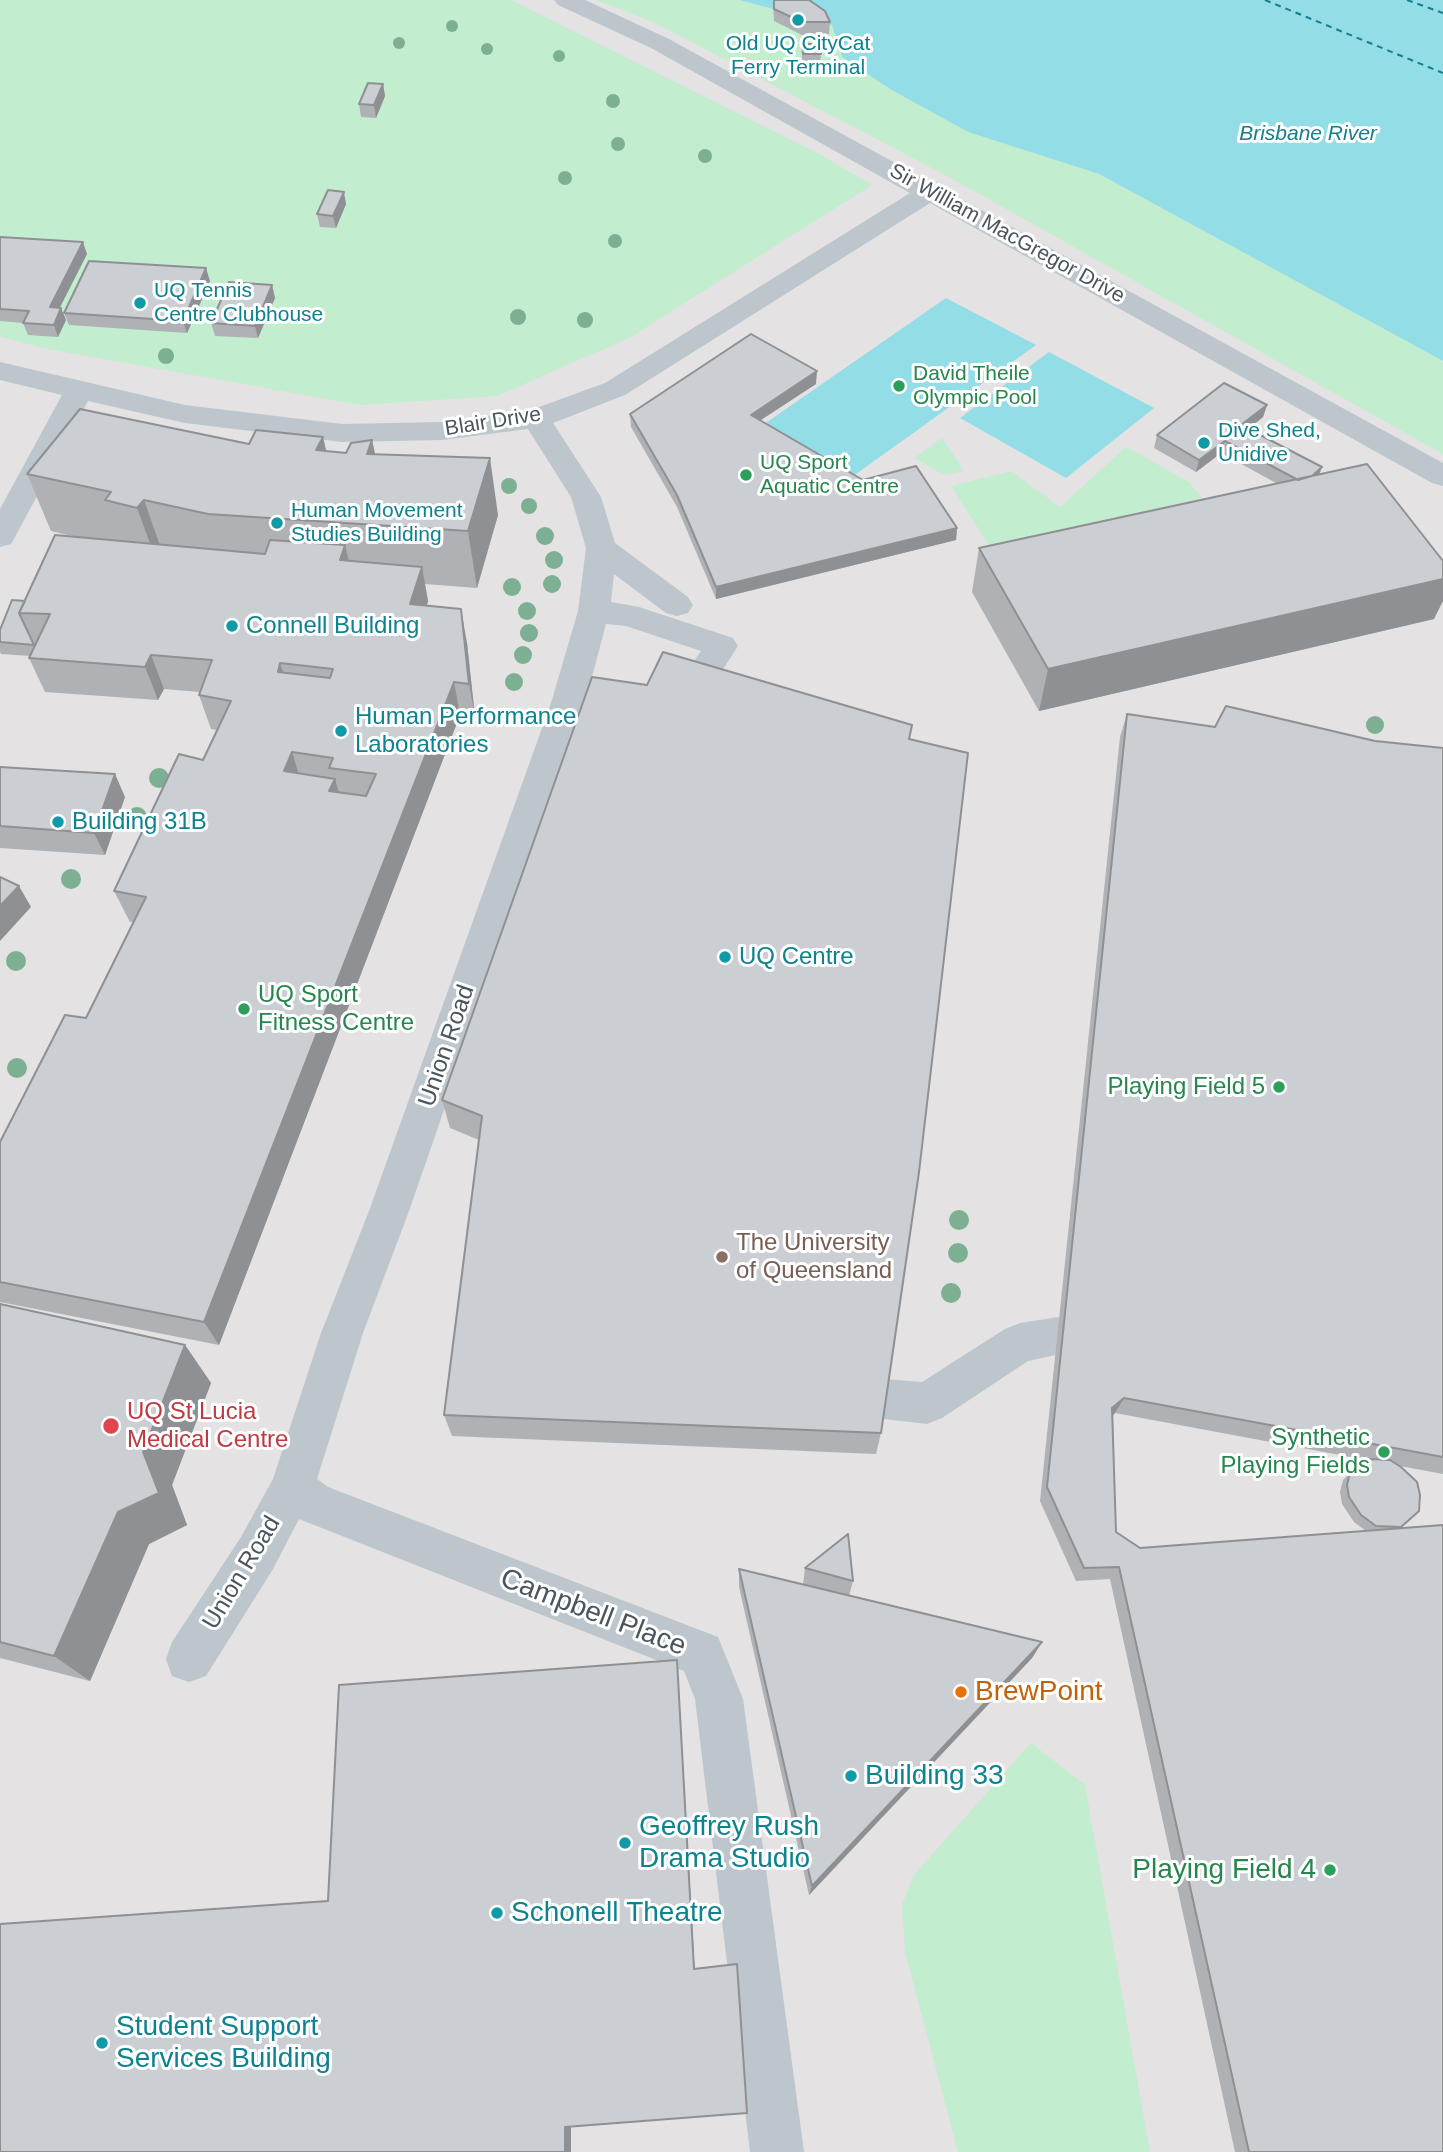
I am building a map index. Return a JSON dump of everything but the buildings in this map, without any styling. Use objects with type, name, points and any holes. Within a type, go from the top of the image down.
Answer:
[{"type":"street","name":"Sir William MacGregor Drive","points":[[566,0],[660,43],[1443,476]]},
{"type":"street","name":"Blair Drive","points":[[0,371],[185,414],[342,433],[442,431],[536,419],[615,389],[931,191]]},
{"type":"street","points":[[0,537],[78,391]]},
{"type":"street","name":"Union Road","points":[[189,1659],[257,1553],[292,1488],[342,1333],[389,1211],[568,703],[594,611],[601,548],[586,497],[536,419]]},
{"type":"street","points":[[601,548],[677,606]]},
{"type":"street","points":[[594,611],[628,615],[722,646],[690,693]]},
{"type":"street","points":[[884,1399],[927,1403],[1020,1343],[1059,1337]]},
{"type":"street","name":"Campbell Place","points":[[292,1488],[314,1503],[345,1516],[701,1654],[719,1699],[777,2152]]},
{"type":"shaded area","name":"The University of Queensland","points":[[0,0],[739,0],[968,132],[1099,174],[1443,361],[1443,2152],[0,2152]]},
{"type":"green space","points":[[0,0],[511,0],[821,155],[872,185],[629,338],[497,396],[360,405],[42,348],[0,336]]},
{"type":"green space","points":[[596,0],[739,0],[832,25],[842,57],[890,89],[968,132],[1099,174],[1443,361],[1443,454],[949,177],[655,23]]},
{"type":"green space","points":[[942,438],[964,471],[944,475],[914,458]]},
{"type":"green space","points":[[1126,447],[1189,482],[1202,498],[992,550],[951,486],[1011,471],[1060,507]]},
{"type":"green space","points":[[1031,1743],[1085,1785],[1150,2152],[958,2152],[905,1952],[902,1905],[914,1875]]},
{"type":"water","name":"Brisbane River","points":[[739,0],[1443,0],[1443,361],[1099,174],[968,132],[890,89],[842,57],[832,25]]},
{"type":"water","name":"David Theile Olympic Pool","points":[[946,298],[1036,345],[849,479],[760,427]]},
{"type":"water","points":[[1049,352],[1154,408],[1066,478],[960,418]]},
{"type":"ferry route","points":[[1265,0],[1443,73]]},
{"type":"ferry route","points":[[1407,0],[1443,13]]},
{"type":"place","name":"Old UQ CityCat Ferry Terminal","points":[[798,20]]},
{"type":"place","name":"UQ Tennis Centre Clubhouse","points":[[140,303]]},
{"type":"place","name":"David Theile Olympic Pool","points":[[899,386]]},
{"type":"place","name":"Dive Shed, Unidive","points":[[1204,443]]},
{"type":"place","name":"UQ Sport Aquatic Centre","points":[[746,475]]},
{"type":"place","name":"Human Movement Studies Building","points":[[277,523]]},
{"type":"place","name":"Connell Building","points":[[232,626]]},
{"type":"place","name":"Human Performance Laboratories","points":[[341,731]]},
{"type":"place","name":"Building 31B","points":[[58,822]]},
{"type":"place","name":"UQ Centre","points":[[725,957]]},
{"type":"place","name":"UQ Sport Fitness Centre","points":[[244,1009]]},
{"type":"place","name":"Playing Field 5","points":[[1279,1087]]},
{"type":"place","name":"The University of Queensland","points":[[722,1257]]},
{"type":"place","name":"UQ St Lucia Medical Centre","points":[[111,1426]]},
{"type":"place","name":"Synthetic Playing Fields","points":[[1384,1452]]},
{"type":"place","name":"BrewPoint","points":[[961,1692]]},
{"type":"place","name":"Building 33","points":[[851,1776]]},
{"type":"place","name":"Geoffrey Rush Drama Studio","points":[[625,1843]]},
{"type":"place","name":"Playing Field 4","points":[[1330,1870]]},
{"type":"place","name":"Schonell Theatre","points":[[497,1913]]},
{"type":"place","name":"Student Support Services Building","points":[[102,2043]]}]
